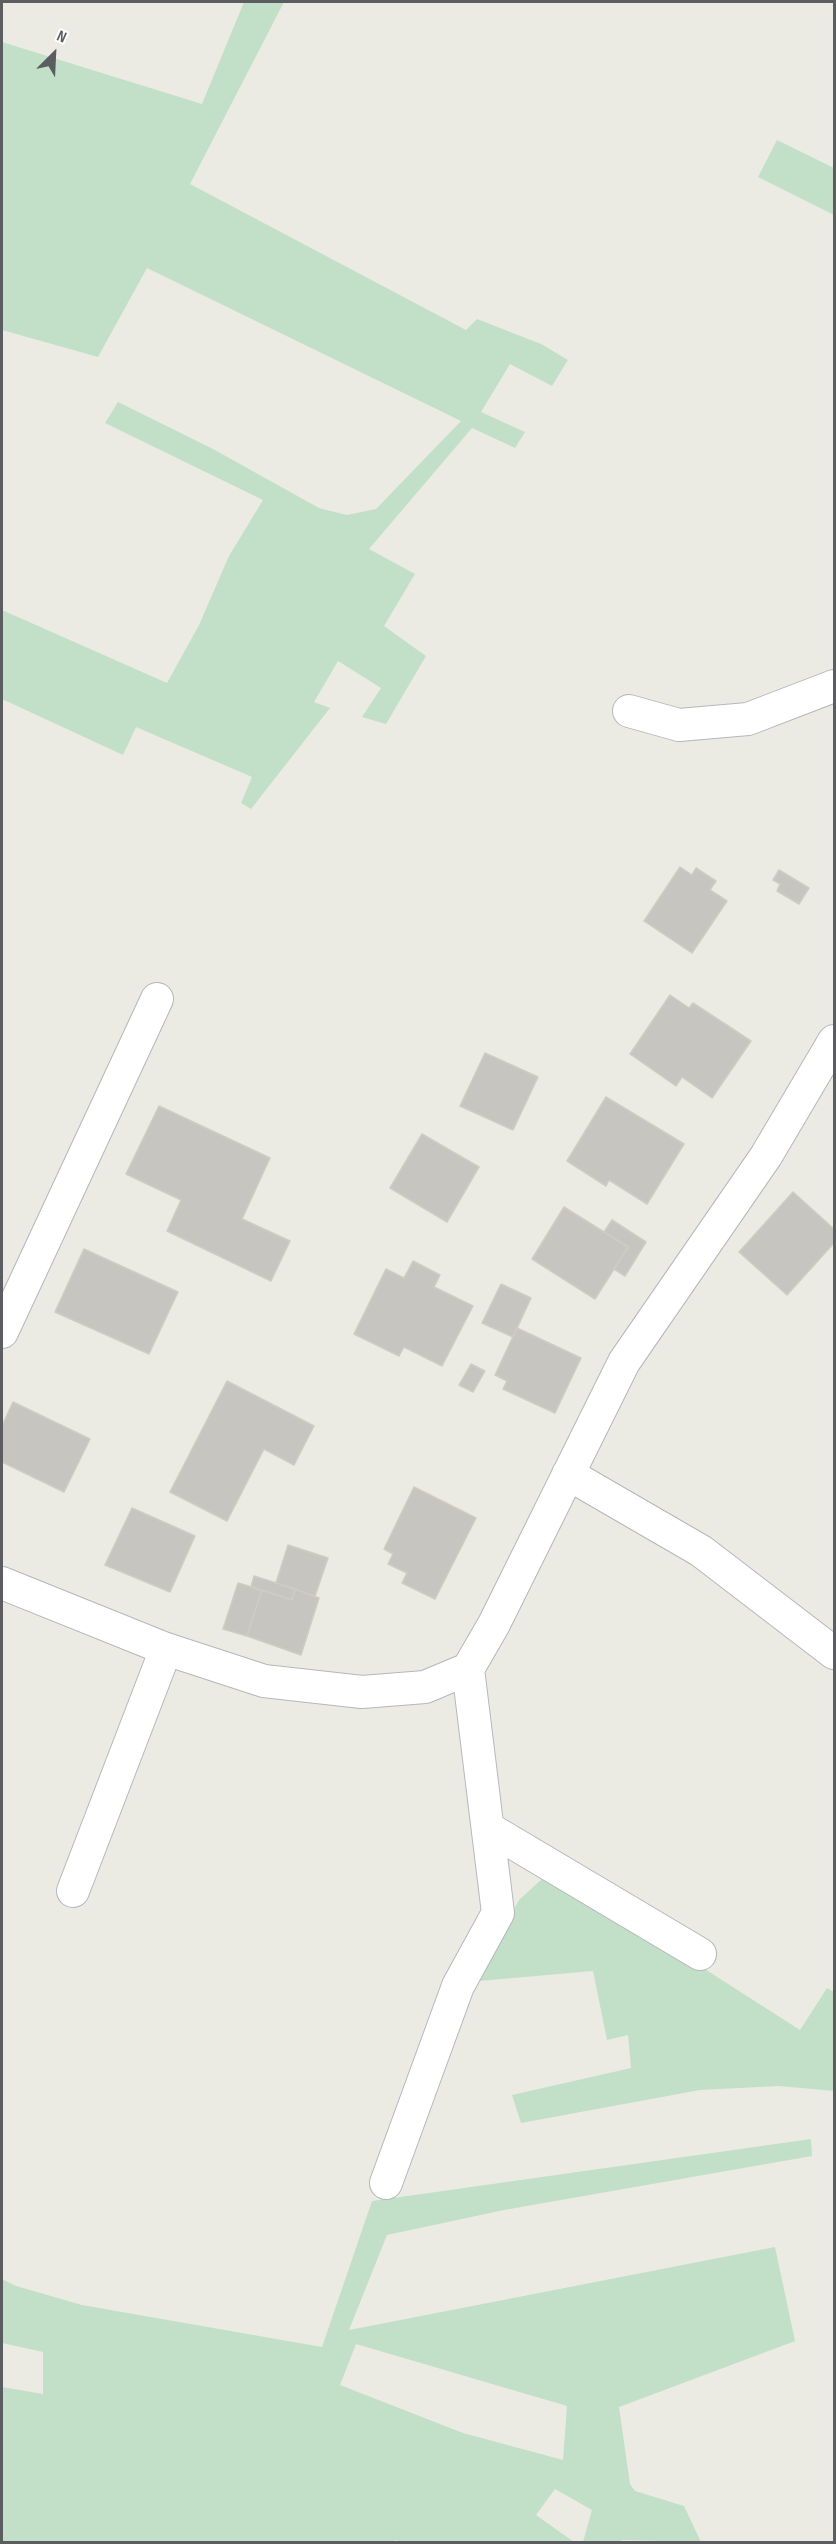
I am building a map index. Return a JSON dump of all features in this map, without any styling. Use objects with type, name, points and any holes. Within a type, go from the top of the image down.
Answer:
[{"type":"street","points":[[629,711],[679,725],[748,719],[834,686]]},
{"type":"street","points":[[2,1332],[158,999]]},
{"type":"street","points":[[2,1583],[166,1649],[264,1681],[362,1692],[425,1688],[468,1669],[494,1624],[624,1362],[766,1156],[834,1041]]},
{"type":"street","points":[[568,1474],[701,1551],[834,1653]]},
{"type":"street","points":[[73,1891],[166,1649]]},
{"type":"street","points":[[386,2183],[458,1986],[498,1913],[468,1669]]},
{"type":"street","points":[[488,1828],[700,1954]]},
{"type":"green space","points":[[244,2],[284,2],[190,184],[466,330],[477,319],[541,344],[568,360],[552,386],[510,364],[481,412],[525,432],[515,448],[472,428],[369,549],[415,574],[384,626],[426,656],[386,724],[362,717],[381,688],[338,661],[314,702],[330,708],[251,809],[241,803],[252,777],[136,727],[123,755],[2,699],[2,610],[167,683],[199,625],[229,556],[263,500],[105,423],[118,402],[213,449],[319,508],[347,515],[376,509],[461,421],[147,268],[98,357],[2,330],[2,42],[202,104]]},
{"type":"green space","points":[[777,140],[834,168],[834,215],[758,177]]},
{"type":"green space","points":[[543,1878],[575,1886],[800,2030],[827,1988],[834,1992],[834,2091],[779,2086],[700,2090],[521,2123],[512,2095],[631,2068],[628,2035],[607,2040],[593,1971],[479,1981],[482,1967],[519,1900]]},
{"type":"green space","points":[[811,2139],[812,2156],[504,2210],[387,2235],[349,2330],[775,2247],[795,2341],[619,2407],[630,2484],[635,2491],[684,2506],[701,2542],[622,2540],[620,2542],[583,2542],[592,2510],[555,2489],[536,2515],[574,2542],[401,2542],[395,2540],[393,2542],[2,2542],[2,2387],[43,2394],[43,2352],[2,2343],[2,2279],[16,2286],[82,2305],[322,2347],[372,2201]],"holes":[[[356,2344],[567,2406],[563,2460],[463,2433],[340,2385]]]},
{"type":"building","points":[[680,867],[692,875],[696,868],[716,881],[710,890],[727,901],[692,953],[644,921]]},
{"type":"building","points":[[779,870],[809,888],[799,904],[777,891],[780,884],[773,880]]},
{"type":"building","points":[[670,995],[689,1008],[693,1003],[751,1041],[712,1098],[682,1077],[676,1086],[630,1054]]},
{"type":"building","points":[[485,1053],[538,1077],[513,1130],[460,1106]]},
{"type":"building","points":[[606,1097],[684,1144],[647,1204],[609,1180],[606,1186],[567,1161]]},
{"type":"building","points":[[159,1106],[270,1158],[242,1219],[290,1241],[271,1281],[167,1231],[181,1200],[126,1174]]},
{"type":"building","points":[[422,1134],[479,1167],[447,1222],[390,1188]]},
{"type":"building","points":[[793,1192],[834,1229],[834,1243],[787,1295],[739,1252]]},
{"type":"building","points":[[564,1207],[628,1247],[595,1299],[532,1259]]},
{"type":"building","points":[[612,1220],[646,1242],[625,1276],[614,1269],[628,1247],[604,1232]]},
{"type":"building","points":[[84,1249],[178,1292],[149,1354],[55,1312]]},
{"type":"building","points":[[413,1261],[440,1275],[434,1287],[473,1306],[442,1366],[404,1347],[399,1356],[354,1334],[386,1269],[404,1278]]},
{"type":"building","points":[[501,1284],[531,1298],[513,1337],[482,1323]]},
{"type":"building","points":[[517,1328],[581,1358],[555,1413],[503,1389],[507,1381],[495,1375]]},
{"type":"building","points":[[471,1364],[485,1371],[473,1392],[459,1385]]},
{"type":"building","points":[[227,1381],[314,1426],[294,1465],[264,1449],[227,1521],[170,1492]]},
{"type":"building","points":[[13,1402],[90,1439],[64,1492],[2,1462],[2,1426]]},
{"type":"building","points":[[414,1487],[476,1518],[435,1599],[402,1583],[407,1573],[388,1564],[393,1554],[384,1549]]},
{"type":"building","points":[[132,1508],[195,1536],[170,1592],[105,1565]]},
{"type":"building","points":[[288,1545],[328,1558],[315,1596],[276,1583]]},
{"type":"building","points":[[254,1576],[295,1589],[292,1600],[251,1587]]},
{"type":"building","points":[[238,1583],[262,1590],[247,1636],[223,1629]]},
{"type":"building","points":[[295,1589],[319,1598],[301,1655],[247,1636],[262,1590],[292,1600]]}]
